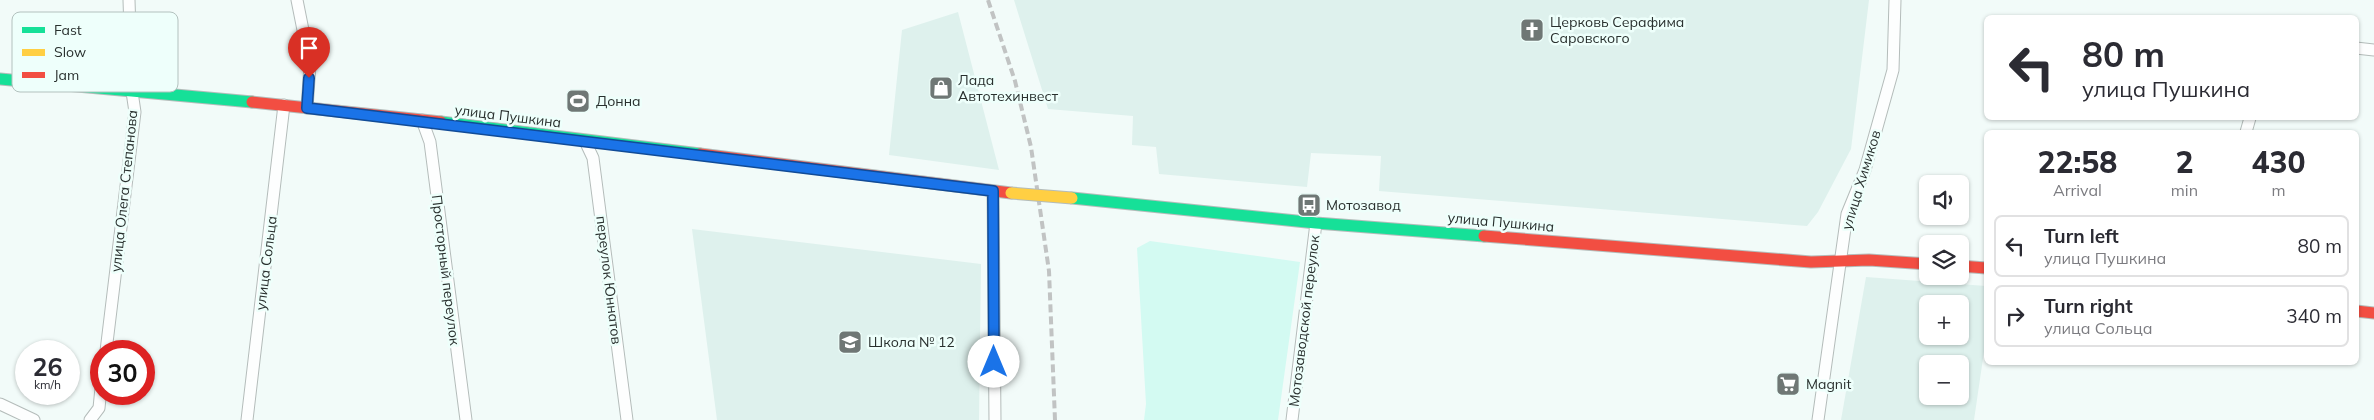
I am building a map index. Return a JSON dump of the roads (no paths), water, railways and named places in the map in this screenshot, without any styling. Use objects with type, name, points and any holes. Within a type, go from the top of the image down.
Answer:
[{"type":"street","points":[[297,0],[310,65],[307,108]]},
{"type":"street","name":"улица Химиков","points":[[1818,420],[1848,214],[1865,170],[1893,70],[1895,0]]},
{"type":"street","points":[[2359,48],[2374,50]]},
{"type":"street","name":"улица Пушкина","points":[[132,92],[284,105],[422,120],[993,191],[1316,223],[1811,262],[1869,260],[1919,263]]},
{"type":"street","name":"улица Олега Степанова","points":[[107,340],[136,112],[132,92]]},
{"type":"street","name":"улица Сольца","points":[[247,420],[284,105]]},
{"type":"street","name":"Просторный переулок","points":[[422,120],[430,142],[466,420]]},
{"type":"street","name":"переулок Юннатов","points":[[585,141],[593,158],[627,420]]},
{"type":"street","points":[[993,191],[995,420]]},
{"type":"street","name":"Мотозаводской переулок","points":[[1292,420],[1316,223]]},
{"type":"street","points":[[1969,267],[1984,268]]},
{"type":"street","points":[[2359,311],[2374,313]]},
{"type":"street","points":[[0,404],[34,420]]},
{"type":"street","points":[[90,420],[99,405]]},
{"type":"railway","points":[[988,0],[1015,81],[1031,147],[1049,271],[1055,420]]},
{"type":"place","name":"Церковь Серафима Саровского","points":[[1532,30]]},
{"type":"place","name":"Лада Автотехинвест","points":[[941,88]]},
{"type":"place","name":"Донна","points":[[578,101]]},
{"type":"place","name":"Мотозавод","points":[[1309,205]]},
{"type":"place","name":"Школа № 12","points":[[850,342]]},
{"type":"place","name":"Magnit","points":[[1788,384]]}]
